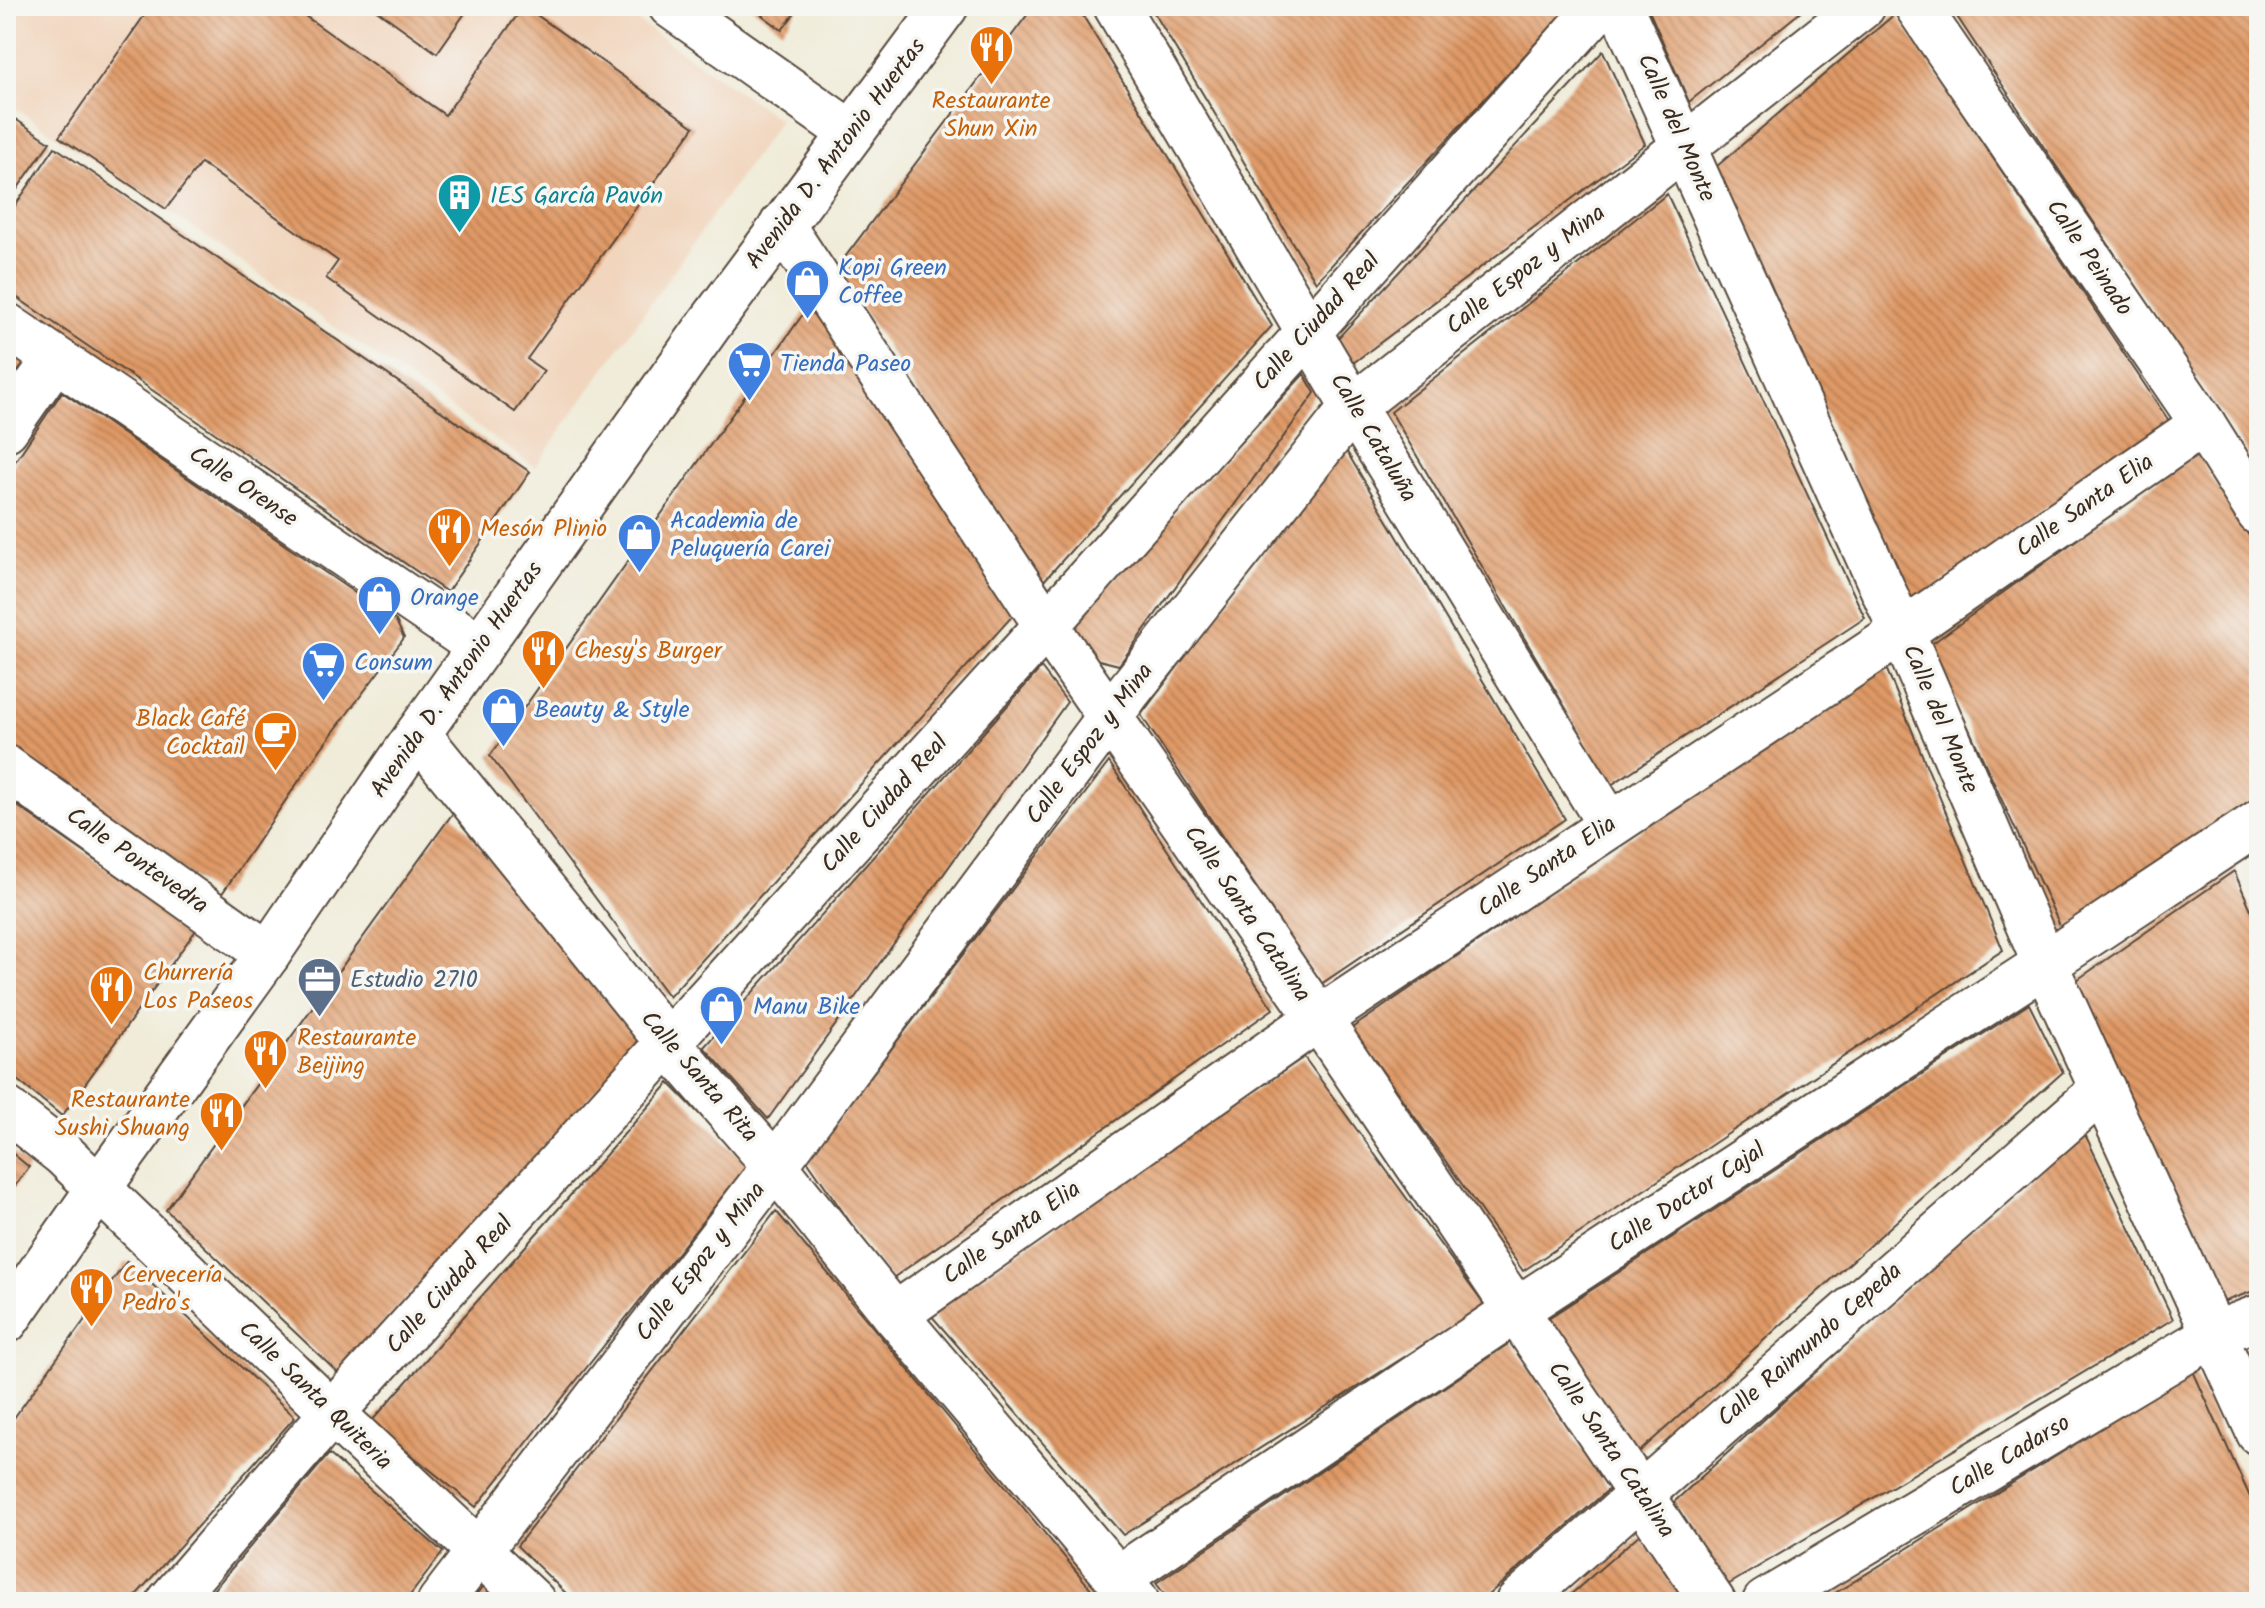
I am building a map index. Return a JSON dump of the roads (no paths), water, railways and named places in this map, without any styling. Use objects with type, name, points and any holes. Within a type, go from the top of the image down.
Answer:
[{"type":"street","points":[[671,6],[851,133]]},
{"type":"street","name":"Avenida D. Antonio Huertas","points":[[6,1321],[268,954],[480,647],[782,225],[946,6]]},
{"type":"street","name":"Calle Cataluña","points":[[1116,6],[1353,407],[1610,825]]},
{"type":"street","name":"Calle Ciudad Real","points":[[169,1602],[332,1413],[669,1044],[1600,6]]},
{"type":"street","name":"Calle del Monte","points":[[1620,6],[1902,632],[2045,964],[2259,1433]]},
{"type":"street","name":"Calle Espoz y Mina","points":[[440,1602],[775,1166],[1111,716],[1353,407],[1863,6]]},
{"type":"street","name":"Calle Peinado","points":[[1917,6],[2203,424],[2259,513]]},
{"type":"street","name":"Calle Santa Catalina","points":[[782,225],[1046,625],[1319,1019],[1713,1602]]},
{"type":"street","name":"Calle Orense","points":[[6,325],[480,647]]},
{"type":"street","points":[[6,429],[55,359]]},
{"type":"street","name":"Calle Santa Elia","points":[[895,1315],[1319,1019],[1902,632],[2203,424]]},
{"type":"street","name":"Calle Santa Rita","points":[[418,734],[669,1044],[775,1166],[895,1315],[1128,1590]]},
{"type":"street","name":"Calle Pontevedra","points":[[6,768],[268,954]]},
{"type":"street","name":"Calle Doctor Cajal","points":[[1128,1590],[1516,1310],[2045,964],[2254,837]]},
{"type":"street","name":"Calle Raimundo Cepeda","points":[[1518,1602],[2103,1089]]},
{"type":"street","name":"Calle Santa Quiteria","points":[[6,1109],[63,1154],[533,1602]]},
{"type":"street","name":"Calle Cadarso","points":[[1765,1602],[2214,1334],[2259,1317]]},
{"type":"place","name":"Restaurante Shun Xin","points":[[991,86]]},
{"type":"place","name":"IES García Pavón","points":[[459,235]]},
{"type":"place","name":"Kopi Green Coffee","points":[[807,321]]},
{"type":"place","name":"Tienda Paseo","points":[[749,403]]},
{"type":"place","name":"Mesón Plinio","points":[[449,568]]},
{"type":"place","name":"Academia de Peluquería Carei","points":[[639,574]]},
{"type":"place","name":"Orange","points":[[379,637]]},
{"type":"place","name":"Chesy's Burger","points":[[543,690]]},
{"type":"place","name":"Consum","points":[[323,702]]},
{"type":"place","name":"Beauty & Style","points":[[503,749]]},
{"type":"place","name":"Black Café Cocktail","points":[[276,772]]},
{"type":"place","name":"Estudio 2710","points":[[319,1019]]},
{"type":"place","name":"Churrería Los Paseos","points":[[112,1026]]},
{"type":"place","name":"Manu Bike","points":[[722,1046]]},
{"type":"place","name":"Restaurante Beijing","points":[[266,1091]]},
{"type":"place","name":"Restaurante Sushi Shuang","points":[[221,1153]]},
{"type":"place","name":"Cervecería Pedro's","points":[[91,1328]]}]
